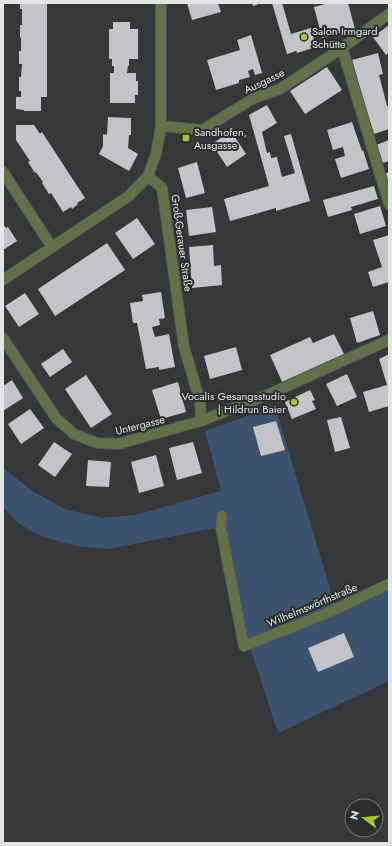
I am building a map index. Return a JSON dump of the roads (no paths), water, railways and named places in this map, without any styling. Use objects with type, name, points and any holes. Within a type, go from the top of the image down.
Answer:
[{"type":"street","points":[[3,280],[129,196],[148,176],[156,154],[161,126],[161,3]]},
{"type":"street","name":"Ausgasse","points":[[161,126],[202,130],[254,98],[280,89],[342,48],[389,14]]},
{"type":"street","points":[[342,48],[389,204]]},
{"type":"street","points":[[3,172],[52,247]]},
{"type":"street","name":"Groß-Gerauer Straße","points":[[148,176],[162,188],[184,347],[200,401],[201,421]]},
{"type":"street","name":"Untergasse","points":[[3,338],[56,418],[74,434],[97,443],[118,444],[201,421],[272,393],[389,340]]},
{"type":"street","name":"Wilhelmswörthstraße","points":[[222,516],[222,528],[244,646],[323,615],[389,584]]},
{"type":"place","name":"Salon Irmgard Schütte","points":[[304,37]]},
{"type":"place","name":"Sandhofen, Ausgasse","points":[[186,138]]},
{"type":"place","name":"Vocalis Gesangsstudio | Hildrun Baier","points":[[294,402]]}]
